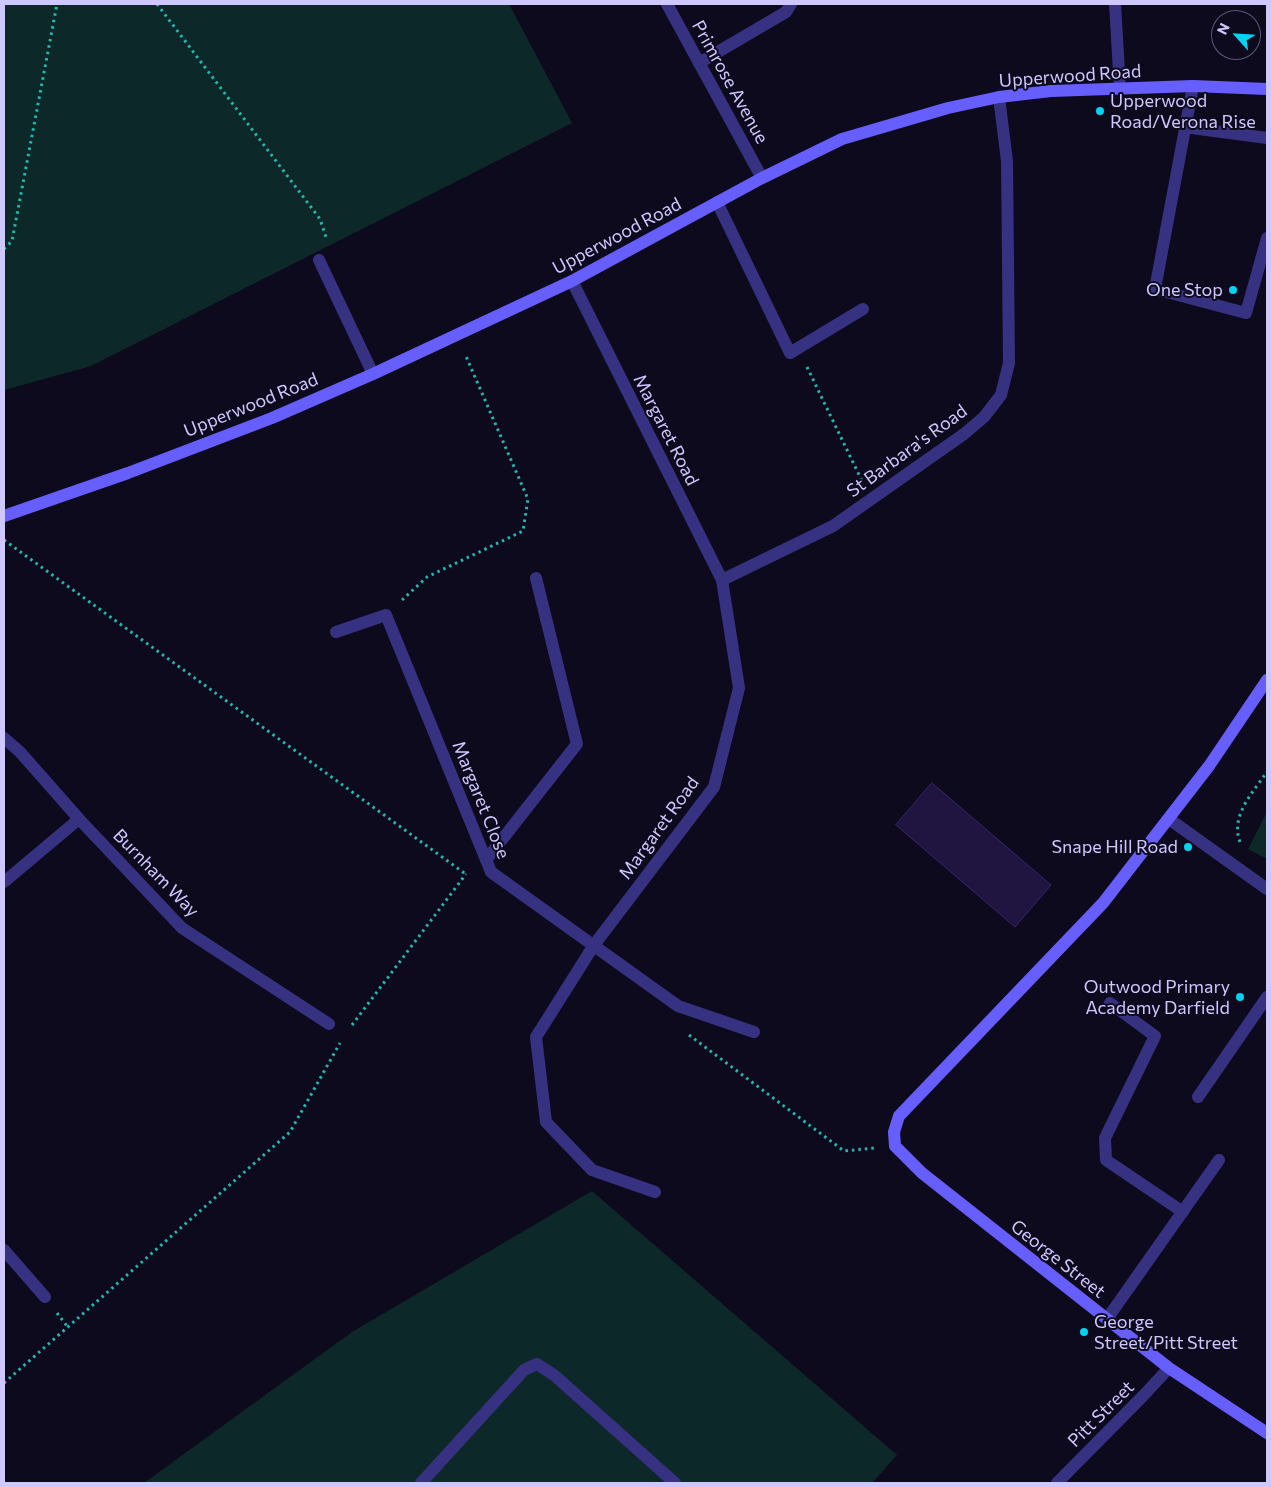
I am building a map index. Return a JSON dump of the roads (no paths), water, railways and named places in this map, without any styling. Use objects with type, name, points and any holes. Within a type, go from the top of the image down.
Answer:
[{"type":"street","name":"Primrose Avenue","points":[[667,4],[762,178]]},
{"type":"street","points":[[699,63],[786,12],[791,4]]},
{"type":"street","points":[[1114,4],[1120,89]]},
{"type":"street","points":[[1193,86],[1155,289],[1246,313],[1267,238]]},
{"type":"street","name":"Upperwood Road","points":[[4,516],[128,473],[272,418],[373,374],[572,281],[762,178],[842,139],[939,110],[999,97],[1052,91],[1193,86],[1267,90]]},
{"type":"street","name":"St Barbara's Road","points":[[722,580],[833,526],[964,434],[984,417],[1001,394],[1009,363],[1007,161],[999,97]]},
{"type":"street","points":[[1184,127],[1267,138]]},
{"type":"street","points":[[717,202],[790,353],[863,309]]},
{"type":"street","points":[[319,260],[373,374]]},
{"type":"street","name":"Margaret Road","points":[[572,281],[722,580],[738,688],[714,787],[594,945],[536,1037],[546,1122],[592,1170],[655,1192]]},
{"type":"street","points":[[486,860],[577,744],[536,578]]},
{"type":"street","name":"Margaret Close","points":[[336,632],[386,615],[491,872],[678,1006],[754,1032]]},
{"type":"street","points":[[1267,680],[1209,766],[1169,818],[1267,889]]},
{"type":"street","name":"Burnham Way","points":[[4,738],[20,752],[79,819],[182,928],[329,1024]]},
{"type":"street","name":"George Street","points":[[1169,818],[1103,904],[899,1116],[894,1132],[895,1146],[922,1173],[962,1207],[1169,1368],[1267,1433]]},
{"type":"street","points":[[4,882],[79,819]]},
{"type":"street","points":[[1198,1097],[1267,998]]},
{"type":"street","points":[[1110,1003],[1155,1036],[1105,1138],[1106,1160],[1183,1212]]},
{"type":"street","points":[[1107,1319],[1219,1160]]},
{"type":"street","points":[[4,1250],[45,1297]]},
{"type":"street","points":[[421,1483],[524,1370],[537,1364],[554,1375],[675,1483]]},
{"type":"street","name":"Pitt Street","points":[[1057,1483],[1169,1368]]},
{"type":"place","name":"Upperwood Road/Verona Rise","points":[[1100,111]]},
{"type":"place","name":"One Stop","points":[[1233,290]]},
{"type":"place","name":"Snape Hill Road","points":[[1188,847]]},
{"type":"place","name":"Outwood Primary Academy Darfield","points":[[1240,997]]},
{"type":"place","name":"George Street/Pitt Street","points":[[1084,1332]]}]
